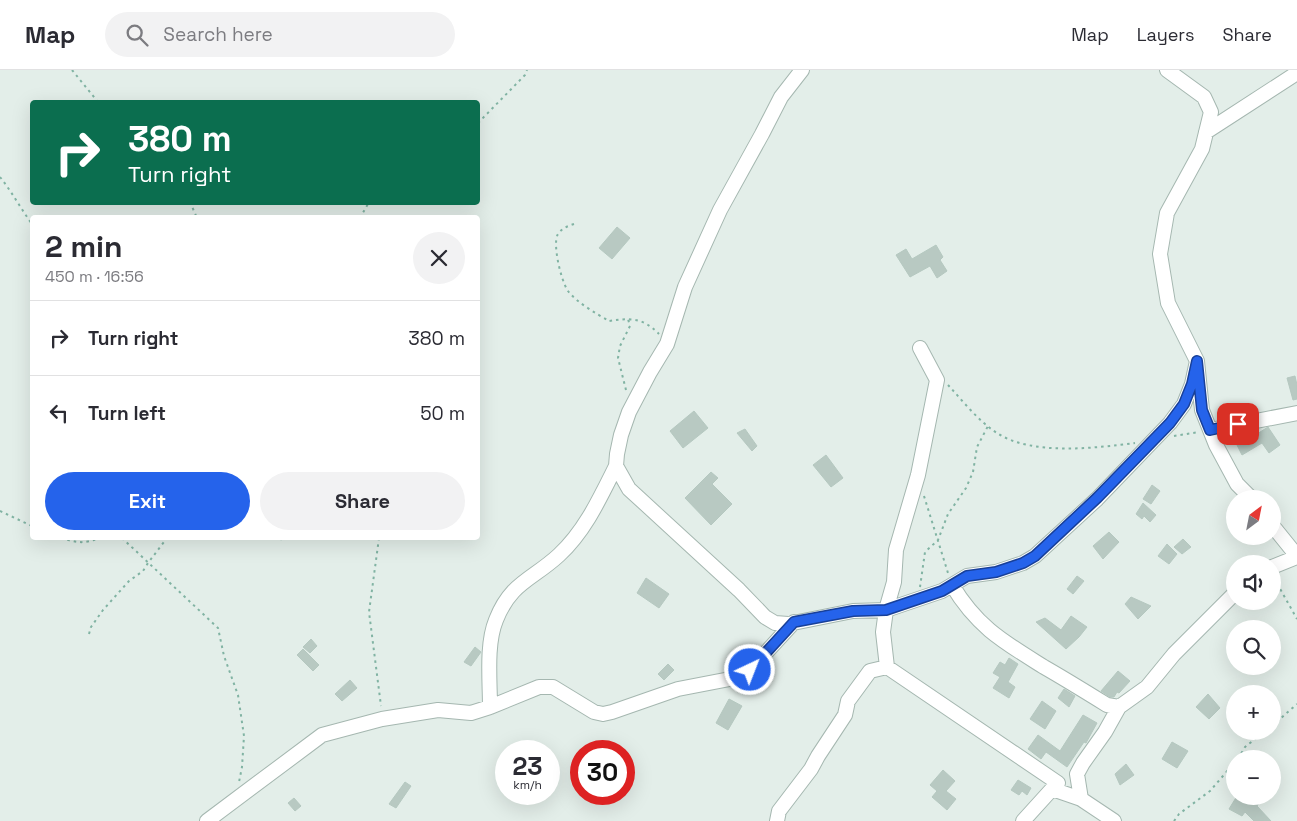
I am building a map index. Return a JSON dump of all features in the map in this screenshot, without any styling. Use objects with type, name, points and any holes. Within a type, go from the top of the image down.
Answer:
[{"type":"street","points":[[490,707],[491,641],[495,621],[502,606],[511,592],[558,556],[577,535],[591,514],[616,466],[621,435],[629,412],[667,344],[685,287],[720,210],[781,97],[802,70]]},
{"type":"street","points":[[1167,70],[1204,97],[1211,112],[1202,149],[1168,213],[1160,254],[1168,303],[1197,361],[1202,410],[1216,445],[1237,484],[1243,490]]},
{"type":"street","points":[[1206,132],[1297,73]]},
{"type":"street","points":[[920,348],[936,380],[918,475],[896,550],[894,582],[886,610],[883,632],[887,667],[1055,786],[1081,799],[1114,821]]},
{"type":"street","points":[[616,466],[629,489],[739,590],[765,617],[775,623],[788,624],[853,611],[886,610],[942,591],[967,576],[996,572],[1023,563],[1035,556],[1097,498],[1170,423],[1184,404],[1190,390],[1197,361]]},
{"type":"street","points":[[1210,430],[1297,413]]},
{"type":"street","points":[[1281,536],[1297,557],[1281,563]]},
{"type":"street","points":[[952,585],[963,603],[1001,641],[1107,705],[1119,707]]},
{"type":"street","points":[[1022,821],[1055,786],[1076,774],[1105,732],[1119,707],[1146,687],[1174,654],[1226,602]]},
{"type":"street","points":[[207,821],[322,734],[382,719],[438,710],[471,713],[539,687],[553,687],[594,712],[603,714],[612,712],[678,689],[735,678],[750,670],[794,622]]},
{"type":"street","points":[[777,821],[779,811],[811,769],[845,715],[848,701],[870,671],[887,667]]},
{"type":"street","points":[[1076,774],[1081,799]]},
{"type":"path","points":[[72,70],[96,100]]},
{"type":"path","points":[[480,121],[525,75],[527,70]]},
{"type":"path","points":[[0,177],[15,196],[30,221]]},
{"type":"path","points":[[574,224],[565,227],[558,233],[555,240],[560,274],[568,291],[609,322],[628,319],[649,324],[667,344]]},
{"type":"path","points":[[627,393],[618,358],[620,346],[630,326],[628,319]]},
{"type":"path","points":[[936,380],[947,384],[997,434],[1019,443],[1058,449],[1097,448],[1135,443]]},
{"type":"path","points":[[923,598],[919,585],[925,552],[938,540],[948,514],[966,488],[973,472],[977,447],[988,426]]},
{"type":"path","points":[[1172,437],[1210,430]]},
{"type":"path","points":[[924,493],[952,585]]},
{"type":"path","points":[[0,512],[30,525]]},
{"type":"path","points":[[67,540],[85,543],[94,540]]},
{"type":"path","points":[[124,540],[218,628],[224,656],[238,695],[244,736],[242,767],[235,800]]},
{"type":"path","points":[[89,634],[91,627],[116,595],[129,581],[143,571],[165,540]]},
{"type":"path","points":[[379,540],[369,612],[382,719]]},
{"type":"path","points":[[1281,591],[1297,619]]},
{"type":"path","points":[[1281,718],[1297,704]]},
{"type":"path","points":[[1243,750],[1254,740]]},
{"type":"path","points":[[1174,821],[1179,814],[1210,791],[1226,772]]},
{"type":"building","points":[[617,227],[630,238],[612,259],[599,248]]},
{"type":"building","points":[[936,245],[943,257],[940,260],[947,271],[937,278],[930,266],[910,277],[896,255],[906,249],[912,259]]},
{"type":"building","points":[[1295,376],[1297,399],[1293,400],[1287,378]]},
{"type":"building","points":[[694,411],[708,428],[683,448],[670,431]]},
{"type":"building","points":[[1268,427],[1280,445],[1269,453],[1262,443],[1242,455],[1236,443],[1244,438],[1246,441]]},
{"type":"building","points":[[745,429],[757,446],[752,451],[737,433]]},
{"type":"building","points":[[826,455],[843,478],[831,487],[813,465]]},
{"type":"building","points":[[711,472],[718,478],[712,484],[732,504],[711,525],[685,498]]},
{"type":"building","points":[[1152,485],[1160,491],[1151,504],[1143,499]]},
{"type":"building","points":[[1143,503],[1156,515],[1150,522],[1144,516],[1142,519],[1136,514]]},
{"type":"building","points":[[1109,532],[1119,542],[1103,559],[1093,546]]},
{"type":"building","points":[[1183,539],[1191,547],[1182,554],[1174,547]]},
{"type":"building","points":[[1167,544],[1177,554],[1169,564],[1158,556]]},
{"type":"building","points":[[1077,576],[1084,581],[1073,594],[1067,589]]},
{"type":"building","points":[[646,578],[669,594],[659,608],[637,593]]},
{"type":"building","points":[[1131,597],[1151,606],[1138,619],[1125,604]]},
{"type":"building","points":[[1071,616],[1087,627],[1066,649],[1036,622],[1045,618],[1061,630]]},
{"type":"building","points":[[311,639],[317,646],[310,653],[303,647]]},
{"type":"building","points":[[475,647],[481,652],[471,666],[464,662]]},
{"type":"building","points":[[303,649],[319,665],[313,671],[297,655]]},
{"type":"building","points":[[1009,658],[1018,664],[1008,682],[1015,687],[1009,698],[993,688],[1000,677],[993,673],[1000,662],[1005,665]]},
{"type":"building","points":[[668,664],[674,670],[664,680],[658,674]]},
{"type":"building","points":[[1118,671],[1130,681],[1114,697],[1110,697],[1101,691]]},
{"type":"building","points":[[350,680],[357,688],[342,701],[335,694]]},
{"type":"building","points":[[1064,689],[1075,696],[1069,707],[1058,698]]},
{"type":"building","points":[[1208,694],[1220,708],[1209,719],[1196,707]]},
{"type":"building","points":[[729,699],[742,706],[728,730],[716,723]]},
{"type":"building","points":[[1042,701],[1056,711],[1045,729],[1030,719]]},
{"type":"building","points":[[1083,715],[1097,723],[1086,743],[1084,742],[1067,767],[1046,752],[1041,759],[1028,749],[1038,735],[1060,751]]},
{"type":"building","points":[[1172,742],[1188,751],[1177,768],[1162,759]]},
{"type":"building","points":[[1126,764],[1134,775],[1120,785],[1115,774]]},
{"type":"building","points":[[943,770],[955,781],[946,791],[956,799],[947,810],[932,797],[937,791],[930,785]]},
{"type":"building","points":[[1018,780],[1031,788],[1027,795],[1022,791],[1019,795],[1011,790]]},
{"type":"building","points":[[405,782],[411,786],[396,808],[389,804]]},
{"type":"building","points":[[294,798],[301,806],[295,811],[288,803]]},
{"type":"building","points":[[1231,805],[1258,805],[1271,821],[1254,821],[1245,812],[1242,816],[1229,809]]},
{"type":"route","points":[[750,670],[794,622],[853,611],[886,610],[942,591],[967,576],[996,572],[1023,563],[1035,556],[1097,498],[1170,423],[1184,404],[1192,384],[1197,361],[1202,410],[1210,430],[1238,424]]}]
